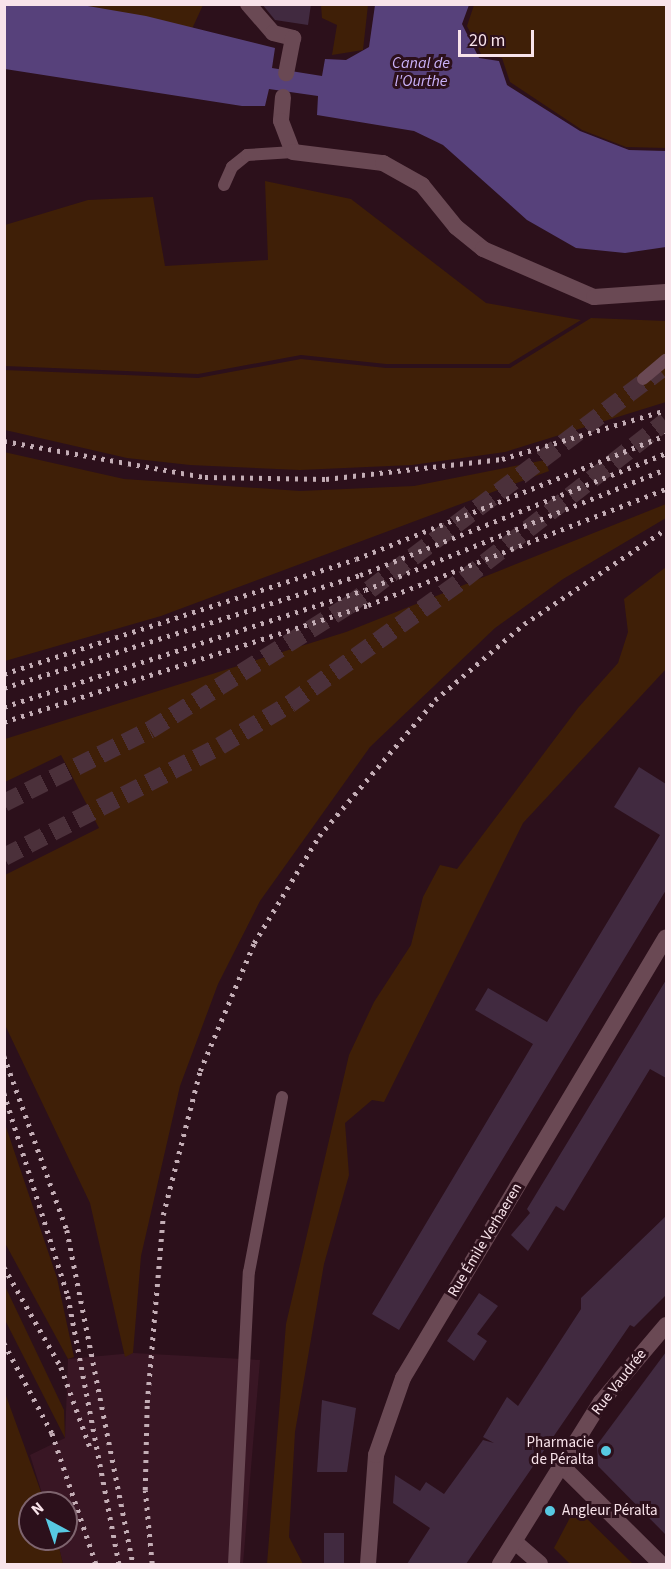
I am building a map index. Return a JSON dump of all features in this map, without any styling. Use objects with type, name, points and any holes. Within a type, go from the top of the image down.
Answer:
[{"type":"street","points":[[248,4],[273,33],[293,38],[286,73]]},
{"type":"street","points":[[283,98],[281,121],[293,152],[383,164],[422,185],[456,227],[483,249],[541,278],[594,297],[666,292]]},
{"type":"street","name":"Rue Émile Verhaeren","points":[[368,1564],[376,1455],[403,1377],[666,937]]},
{"type":"street","name":"Rue Vaudrée","points":[[500,1564],[601,1401],[666,1325]]},
{"type":"street","points":[[561,1465],[661,1564]]},
{"type":"street","points":[[515,1542],[540,1564]]},
{"type":"lane","points":[[224,185],[232,167],[247,155],[293,152]]},
{"type":"lane","points":[[642,379],[666,360]]},
{"type":"lane","points":[[234,1564],[249,1272],[282,1097]]},
{"type":"shaded area","points":[[82,5],[203,5],[192,29]]},
{"type":"shaded area","points":[[321,5],[368,5],[363,50],[332,55],[337,25],[322,18]]},
{"type":"shaded area","points":[[474,5],[666,5],[666,148],[626,147],[582,130],[510,82],[502,58],[481,54],[467,26]]},
{"type":"shaded area","points":[[265,181],[351,199],[486,303],[581,320],[509,364],[386,364],[301,355],[198,374],[5,366],[5,225],[88,200],[153,197],[165,266],[268,260]]},
{"type":"shaded area","points":[[591,318],[666,321],[666,402],[505,452],[412,465],[300,470],[190,465],[127,458],[5,430],[4,370],[198,378],[301,359],[386,368],[510,368]]},
{"type":"shaded area","points":[[4,452],[124,479],[300,491],[414,486],[545,460],[549,471],[161,616],[5,661]]},
{"type":"shaded area","points":[[666,504],[666,518],[563,579],[495,628],[370,747],[260,901],[218,984],[180,1086],[141,1256],[133,1353],[125,1357],[90,1203],[5,1025],[5,875],[99,828],[61,755],[5,782],[5,739],[346,632]]},
{"type":"shaded area","points":[[666,567],[666,669],[523,823],[384,1102],[372,1100],[345,1123],[349,1175],[324,1264],[295,1432],[289,1537],[303,1564],[267,1564],[286,1324],[349,1055],[374,1002],[411,945],[423,897],[440,865],[457,869],[578,708],[618,663],[628,632],[624,599]]},
{"type":"shaded area","points":[[5,1124],[57,1278],[74,1357],[68,1359],[5,1243]]},
{"type":"shaded area","points":[[4,1284],[64,1410],[65,1438],[5,1320]]},
{"type":"shaded area","points":[[133,1353],[260,1360],[243,1564],[63,1564],[60,1551],[78,1551],[78,1491],[41,1491],[30,1455],[65,1438],[68,1359]]},
{"type":"shaded area","points":[[5,1393],[41,1491],[18,1491],[18,1551],[60,1551],[63,1564],[5,1564]]},
{"type":"shaded area","points":[[573,1512],[580,1512],[633,1564],[570,1564],[554,1548]]},
{"type":"water","name":"Canal de l'Ourthe","points":[[4,5],[82,5],[146,16],[275,48],[272,68],[322,76],[325,59],[346,60],[369,47],[375,5],[469,5],[462,24],[479,58],[499,61],[507,85],[580,131],[629,150],[666,151],[666,247],[625,253],[576,248],[527,220],[443,145],[414,131],[317,115],[318,96],[269,89],[265,106],[242,106],[5,69]]},
{"type":"building","points":[[262,4],[311,4],[308,25],[275,20]]},
{"type":"building","points":[[639,767],[666,784],[666,890],[399,1330],[372,1314],[533,1044],[475,1010],[488,988],[547,1022],[660,835],[614,807]]},
{"type":"building","points":[[666,980],[666,1078],[650,1069],[564,1211],[556,1206],[528,1251],[511,1235],[530,1213],[527,1209]]},
{"type":"building","points":[[666,1216],[666,1295],[634,1327],[630,1325],[466,1564],[407,1564],[430,1528],[393,1503],[395,1475],[420,1491],[426,1482],[444,1494],[483,1440],[494,1443],[483,1437],[507,1397],[518,1406],[581,1309],[581,1298]]},
{"type":"building","points":[[479,1293],[498,1306],[477,1334],[487,1341],[474,1361],[447,1341]]},
{"type":"building","points":[[666,1352],[666,1535],[598,1466],[597,1445]]},
{"type":"building","points":[[322,1400],[356,1408],[347,1472],[317,1472]]},
{"type":"building","points":[[324,1533],[344,1533],[344,1564],[324,1564]]},
{"type":"tunnel","points":[[4,803],[150,730],[348,606],[660,370]]},
{"type":"tunnel","points":[[4,857],[220,746],[290,704],[464,579],[666,421]]},
{"type":"railway","points":[[4,441],[205,477],[326,479],[502,459],[666,410]]},
{"type":"railway","points":[[4,674],[356,559],[666,435]]},
{"type":"railway","points":[[4,688],[360,575],[666,453]]},
{"type":"railway","points":[[4,707],[365,590],[666,469]]},
{"type":"railway","points":[[4,722],[368,605],[666,489]]},
{"type":"railway","points":[[152,1564],[145,1490],[147,1403],[163,1215],[200,1071],[254,943],[319,836],[435,700],[524,624],[666,529]]},
{"type":"railway","points":[[4,1056],[67,1230],[133,1564]]},
{"type":"railway","points":[[4,1093],[68,1296],[119,1564]]},
{"type":"railway","points":[[4,1267],[61,1367],[91,1450]]},
{"type":"railway","points":[[4,1343],[52,1433],[96,1564]]},
{"type":"place","name":"Pharmacie de Péralta","points":[[606,1451]]},
{"type":"place","name":"Angleur Péralta","points":[[550,1511]]}]
